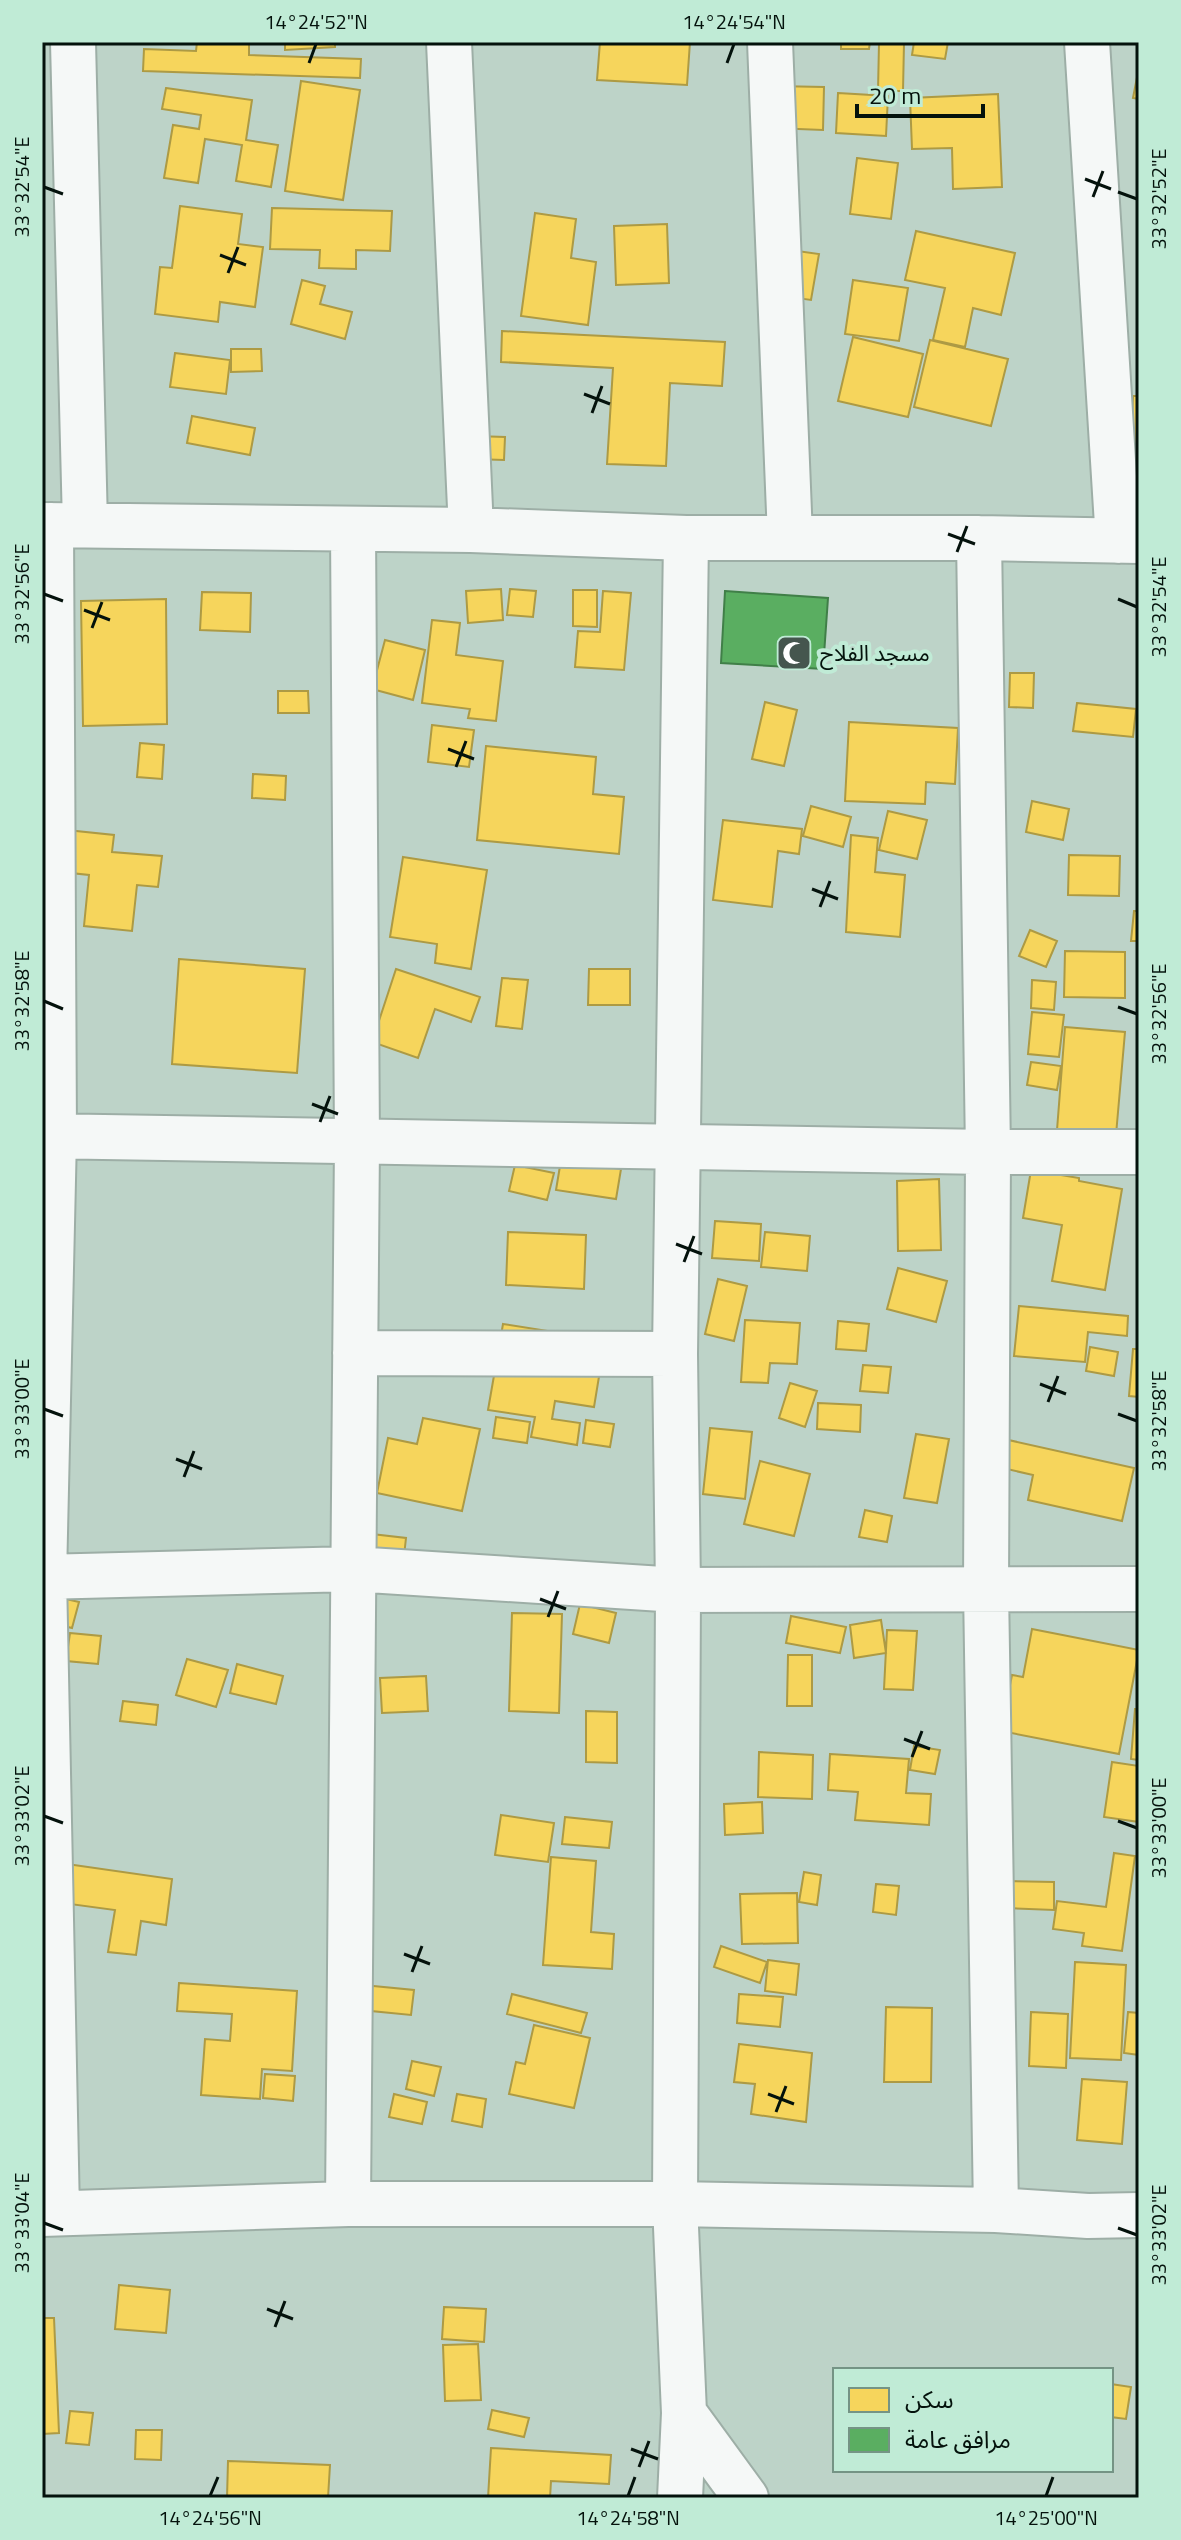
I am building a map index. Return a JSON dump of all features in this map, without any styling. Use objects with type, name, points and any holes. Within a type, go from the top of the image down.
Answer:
[{"type":"street","points":[[73,42],[59,525],[43,1577],[49,2214],[348,2204],[675,2204],[1139,2215]]},
{"type":"street","points":[[449,42],[471,530]]},
{"type":"street","points":[[770,42],[790,537]]},
{"type":"street","points":[[59,525],[471,530],[686,538],[1128,541],[1087,42]]},
{"type":"street","points":[[348,2204],[357,1142],[353,529]]},
{"type":"street","points":[[680,2498],[684,2413],[675,2204],[678,1590],[675,1354],[686,538]]},
{"type":"street","points":[[979,538],[988,1152],[986,1589],[996,2210]]},
{"type":"street","points":[[48,1136],[1139,1152]]},
{"type":"street","points":[[355,1353],[675,1354]]},
{"type":"street","points":[[43,1577],[353,1569],[678,1590],[1139,1589]]},
{"type":"street","points":[[684,2413],[746,2498]]},
{"type":"building: سكن","points":[[197,42],[249,42],[249,55],[361,59],[360,78],[143,71],[144,49],[196,51]]},
{"type":"building: سكن","points":[[285,42],[335,42],[335,47],[285,50]]},
{"type":"building: سكن","points":[[600,42],[690,42],[687,85],[597,80]]},
{"type":"building: سكن","points":[[841,42],[870,42],[869,49],[841,49]]},
{"type":"building: سكن","points":[[914,42],[948,42],[945,59],[912,55]]},
{"type":"building: سكن","points":[[879,43],[904,43],[903,91],[878,91]]},
{"type":"building: سكن","points":[[1139,67],[1139,99],[1133,98]]},
{"type":"building: سكن","points":[[301,81],[360,90],[343,200],[285,191]]},
{"type":"building: سكن","points":[[775,86],[824,87],[823,130],[773,128]]},
{"type":"building: سكن","points":[[166,88],[252,100],[246,140],[278,145],[271,187],[236,181],[242,145],[205,139],[198,183],[164,178],[173,125],[199,129],[201,115],[162,109]]},
{"type":"building: سكن","points":[[838,93],[888,96],[886,136],[836,133]]},
{"type":"building: سكن","points":[[998,94],[1002,187],[953,189],[952,148],[912,149],[910,98]]},
{"type":"building: سكن","points":[[857,158],[898,163],[891,219],[850,214]]},
{"type":"building: سكن","points":[[180,206],[242,214],[238,244],[263,247],[255,307],[220,302],[218,322],[155,314],[160,267],[172,268]]},
{"type":"building: سكن","points":[[272,208],[392,211],[390,251],[356,250],[356,269],[319,268],[320,250],[270,249]]},
{"type":"building: سكن","points":[[535,213],[576,219],[571,258],[596,262],[588,325],[521,316]]},
{"type":"building: سكن","points":[[667,224],[669,283],[616,285],[614,226]]},
{"type":"building: سكن","points":[[916,231],[1015,253],[1001,315],[973,308],[965,347],[933,340],[945,288],[905,280]]},
{"type":"building: سكن","points":[[1138,242],[1139,318],[1137,318]]},
{"type":"building: سكن","points":[[790,250],[819,254],[811,300],[782,296]]},
{"type":"building: سكن","points":[[302,280],[325,286],[320,304],[352,312],[345,339],[291,324]]},
{"type":"building: سكن","points":[[853,280],[908,288],[899,341],[845,334]]},
{"type":"building: سكن","points":[[502,331],[725,342],[722,386],[670,383],[666,466],[607,464],[613,368],[501,362]]},
{"type":"building: سكن","points":[[853,337],[923,354],[908,417],[838,401]]},
{"type":"building: سكن","points":[[930,340],[1008,359],[991,426],[914,407]]},
{"type":"building: سكن","points":[[231,349],[261,349],[262,371],[231,372]]},
{"type":"building: سكن","points":[[175,353],[230,360],[226,394],[170,387]]},
{"type":"building: سكن","points":[[1133,396],[1139,396],[1139,501],[1128,501]]},
{"type":"building: سكن","points":[[192,416],[255,428],[250,455],[187,443]]},
{"type":"building: سكن","points":[[475,436],[505,437],[504,460],[474,459]]},
{"type":"building: سكن","points":[[501,589],[503,620],[468,623],[466,591]]},
{"type":"building: سكن","points":[[510,589],[536,591],[533,617],[507,615]]},
{"type":"building: سكن","points":[[573,590],[597,590],[597,627],[573,626]]},
{"type":"building: سكن","points":[[603,591],[631,593],[624,670],[575,667],[578,631],[600,632]]},
{"type":"building: سكن","points":[[202,592],[251,593],[250,632],[200,630]]},
{"type":"building: سكن","points":[[166,599],[167,724],[83,726],[81,601]]},
{"type":"building: سكن","points":[[432,620],[460,623],[456,655],[503,661],[496,721],[468,718],[470,709],[422,703]]},
{"type":"building: سكن","points":[[385,640],[425,650],[413,700],[372,689]]},
{"type":"building: سكن","points":[[1010,673],[1034,673],[1033,708],[1009,707]]},
{"type":"building: سكن","points":[[278,691],[308,691],[309,713],[278,713]]},
{"type":"building: سكن","points":[[765,702],[797,710],[784,766],[752,759]]},
{"type":"building: سكن","points":[[1077,703],[1136,709],[1133,737],[1073,731]]},
{"type":"building: سكن","points":[[849,722],[958,728],[955,784],[926,782],[925,804],[845,801]]},
{"type":"building: سكن","points":[[432,725],[474,730],[469,767],[428,762]]},
{"type":"building: سكن","points":[[140,743],[164,745],[162,779],[137,777]]},
{"type":"building: سكن","points":[[486,746],[596,757],[593,794],[624,797],[619,854],[477,840]]},
{"type":"building: سكن","points":[[253,774],[286,776],[285,800],[252,798]]},
{"type":"building: سكن","points":[[1032,801],[1069,809],[1063,840],[1026,832]]},
{"type":"building: سكن","points":[[811,806],[851,817],[843,847],[803,836]]},
{"type":"building: سكن","points":[[888,811],[927,820],[917,859],[879,850]]},
{"type":"building: سكن","points":[[723,820],[802,829],[799,854],[778,851],[772,907],[713,900]]},
{"type":"building: سكن","points":[[57,829],[114,835],[112,852],[162,856],[158,887],[137,885],[132,931],[84,926],[89,875],[52,871]]},
{"type":"building: سكن","points":[[851,835],[878,838],[875,872],[905,875],[900,937],[846,932]]},
{"type":"building: سكن","points":[[1069,855],[1120,856],[1119,896],[1068,895]]},
{"type":"building: سكن","points":[[403,857],[487,870],[471,969],[435,963],[437,944],[390,937]]},
{"type":"building: سكن","points":[[1134,911],[1139,911],[1139,941],[1131,941]]},
{"type":"building: سكن","points":[[1030,930],[1057,941],[1046,967],[1019,956]]},
{"type":"building: سكن","points":[[1065,951],[1125,952],[1125,998],[1064,997]]},
{"type":"building: سكن","points":[[179,959],[305,969],[297,1073],[172,1064]]},
{"type":"building: سكن","points":[[396,969],[480,997],[471,1022],[435,1009],[418,1058],[372,1042]]},
{"type":"building: سكن","points":[[589,969],[630,969],[630,1005],[588,1005]]},
{"type":"building: سكن","points":[[502,978],[528,980],[522,1029],[496,1026]]},
{"type":"building: سكن","points":[[1032,980],[1056,982],[1054,1010],[1031,1008]]},
{"type":"building: سكن","points":[[1032,1012],[1064,1015],[1059,1057],[1028,1054]]},
{"type":"building: سكن","points":[[1065,1027],[1125,1032],[1116,1135],[1057,1130]]},
{"type":"building: سكن","points":[[1031,1062],[1061,1066],[1057,1090],[1027,1085]]},
{"type":"building: سكن","points":[[561,1160],[621,1169],[616,1199],[556,1190]]},
{"type":"building: سكن","points":[[515,1165],[554,1173],[547,1200],[509,1191]]},
{"type":"building: سكن","points":[[1031,1170],[1122,1189],[1105,1290],[1052,1281],[1062,1225],[1023,1218]]},
{"type":"building: سكن","points":[[939,1179],[941,1250],[898,1251],[897,1181]]},
{"type":"building: سكن","points":[[715,1221],[761,1224],[759,1261],[712,1258]]},
{"type":"building: سكن","points":[[508,1232],[586,1235],[584,1289],[506,1285]]},
{"type":"building: سكن","points":[[765,1232],[810,1236],[807,1271],[761,1267]]},
{"type":"building: سكن","points":[[898,1268],[947,1281],[936,1322],[887,1309]]},
{"type":"building: سكن","points":[[718,1279],[747,1286],[734,1341],[705,1334]]},
{"type":"building: سكن","points":[[1019,1306],[1128,1316],[1127,1336],[1088,1332],[1085,1362],[1014,1356]]},
{"type":"building: سكن","points":[[745,1320],[800,1323],[797,1364],[770,1363],[768,1383],[741,1382]]},
{"type":"building: سكن","points":[[838,1321],[869,1324],[866,1351],[836,1349]]},
{"type":"building: سكن","points":[[503,1324],[605,1340],[594,1407],[555,1401],[552,1419],[580,1423],[577,1445],[531,1437],[535,1417],[488,1410]]},
{"type":"building: سكن","points":[[1090,1347],[1118,1352],[1114,1376],[1086,1371]]},
{"type":"building: سكن","points":[[1133,1349],[1139,1349],[1139,1397],[1129,1396]]},
{"type":"building: سكن","points":[[863,1365],[891,1367],[888,1393],[860,1391]]},
{"type":"building: سكن","points":[[790,1383],[817,1391],[805,1427],[779,1418]]},
{"type":"building: سكن","points":[[818,1403],[861,1405],[860,1432],[817,1429]]},
{"type":"building: سكن","points":[[496,1417],[530,1422],[527,1443],[493,1438]]},
{"type":"building: سكن","points":[[423,1418],[480,1429],[462,1511],[377,1493],[388,1438],[417,1444]]},
{"type":"building: سكن","points":[[586,1420],[614,1424],[610,1447],[583,1443]]},
{"type":"building: سكن","points":[[710,1428],[752,1432],[745,1499],[703,1494]]},
{"type":"building: سكن","points":[[916,1434],[949,1439],[937,1503],[904,1498]]},
{"type":"building: سكن","points":[[1004,1439],[1134,1468],[1122,1521],[1028,1500],[1033,1475],[998,1467]]},
{"type":"building: سكن","points":[[760,1461],[810,1474],[794,1536],[744,1524]]},
{"type":"building: سكن","points":[[865,1510],[892,1516],[887,1542],[859,1537]]},
{"type":"building: سكن","points":[[363,1533],[406,1538],[402,1574],[359,1569]]},
{"type":"building: سكن","points":[[49,1595],[79,1602],[72,1628],[43,1621]]},
{"type":"building: سكن","points":[[580,1604],[616,1613],[609,1643],[573,1634]]},
{"type":"building: سكن","points":[[512,1613],[562,1614],[559,1713],[509,1711]]},
{"type":"building: سكن","points":[[791,1616],[846,1627],[840,1653],[786,1643]]},
{"type":"building: سكن","points":[[881,1620],[886,1653],[854,1658],[850,1625]]},
{"type":"building: سكن","points":[[1032,1629],[1139,1650],[1119,1754],[1001,1731],[1012,1675],[1023,1677]]},
{"type":"building: سكن","points":[[887,1630],[917,1631],[913,1690],[884,1689]]},
{"type":"building: سكن","points":[[70,1633],[101,1636],[98,1664],[66,1661]]},
{"type":"building: سكن","points":[[788,1655],[812,1655],[812,1706],[787,1706]]},
{"type":"building: سكن","points":[[187,1659],[228,1670],[216,1707],[176,1695]]},
{"type":"building: سكن","points":[[237,1664],[283,1676],[276,1704],[230,1693]]},
{"type":"building: سكن","points":[[426,1676],[428,1711],[382,1713],[380,1678]]},
{"type":"building: سكن","points":[[123,1701],[158,1705],[156,1725],[120,1721]]},
{"type":"building: سكن","points":[[1135,1709],[1139,1709],[1139,1760],[1131,1759]]},
{"type":"building: سكن","points":[[586,1711],[617,1712],[617,1763],[586,1762]]},
{"type":"building: سكن","points":[[914,1746],[940,1750],[935,1774],[910,1770]]},
{"type":"building: سكن","points":[[759,1752],[813,1755],[812,1799],[758,1797]]},
{"type":"building: سكن","points":[[830,1754],[909,1759],[906,1793],[931,1794],[929,1825],[855,1820],[858,1792],[828,1790]]},
{"type":"building: سكن","points":[[1112,1762],[1139,1766],[1139,1822],[1104,1817]]},
{"type":"building: سكن","points":[[762,1802],[763,1833],[725,1835],[724,1804]]},
{"type":"building: سكن","points":[[501,1815],[554,1823],[548,1862],[495,1855]]},
{"type":"building: سكن","points":[[565,1817],[612,1822],[609,1848],[562,1844]]},
{"type":"building: سكن","points":[[1114,1853],[1135,1856],[1122,1951],[1082,1946],[1084,1933],[1053,1929],[1057,1901],[1106,1907]]},
{"type":"building: سكن","points":[[551,1857],[596,1861],[591,1932],[614,1934],[612,1969],[543,1965]]},
{"type":"building: سكن","points":[[60,1863],[172,1879],[166,1925],[141,1921],[136,1955],[108,1952],[115,1910],[55,1902]]},
{"type":"building: سكن","points":[[804,1872],[821,1875],[817,1905],[799,1902]]},
{"type":"building: سكن","points":[[1005,1881],[1054,1882],[1054,1910],[1004,1908]]},
{"type":"building: سكن","points":[[876,1884],[899,1886],[896,1915],[873,1912]]},
{"type":"building: سكن","points":[[797,1893],[798,1943],[742,1944],[740,1894]]},
{"type":"building: سكن","points":[[721,1946],[767,1962],[760,1983],[714,1967]]},
{"type":"building: سكن","points":[[768,1960],[799,1964],[796,1995],[765,1991]]},
{"type":"building: سكن","points":[[1075,1962],[1126,1965],[1121,2060],[1070,2058]]},
{"type":"building: سكن","points":[[179,1983],[297,1991],[292,2071],[262,2069],[260,2099],[201,2095],[205,2039],[230,2041],[232,2014],[177,2011]]},
{"type":"building: سكن","points":[[363,1985],[414,1990],[411,2015],[361,2010]]},
{"type":"building: سكن","points":[[512,1994],[587,2013],[581,2033],[507,2014]]},
{"type":"building: سكن","points":[[739,1994],[783,1997],[780,2027],[737,2023]]},
{"type":"building: سكن","points":[[886,2007],[932,2008],[931,2082],[884,2082]]},
{"type":"building: سكن","points":[[1031,2012],[1068,2014],[1066,2068],[1029,2066]]},
{"type":"building: سكن","points":[[1128,2012],[1139,2013],[1139,2055],[1124,2053]]},
{"type":"building: سكن","points":[[534,2025],[590,2038],[574,2108],[509,2094],[516,2062],[525,2064]]},
{"type":"building: سكن","points":[[739,2044],[812,2053],[806,2122],[751,2114],[755,2084],[734,2082]]},
{"type":"building: سكن","points":[[412,2061],[441,2067],[434,2096],[406,2089]]},
{"type":"building: سكن","points":[[265,2074],[295,2076],[293,2101],[263,2098]]},
{"type":"building: سكن","points":[[1082,2079],[1127,2082],[1122,2144],[1077,2140]]},
{"type":"building: سكن","points":[[394,2094],[427,2102],[422,2124],[389,2117]]},
{"type":"building: سكن","points":[[457,2094],[486,2099],[482,2127],[452,2121]]},
{"type":"building: سكن","points":[[119,2285],[170,2290],[166,2333],[115,2329]]},
{"type":"building: سكن","points":[[444,2307],[486,2309],[484,2342],[442,2339]]},
{"type":"building: سكن","points":[[42,2318],[54,2318],[59,2433],[42,2434]]},
{"type":"building: سكن","points":[[478,2344],[481,2400],[445,2401],[443,2345]]},
{"type":"building: سكن","points":[[1113,2384],[1131,2387],[1126,2419],[1113,2417]]},
{"type":"building: سكن","points":[[492,2410],[529,2418],[524,2437],[488,2429]]},
{"type":"building: سكن","points":[[70,2411],[93,2413],[89,2445],[66,2443]]},
{"type":"building: سكن","points":[[136,2430],[162,2430],[161,2460],[135,2459]]},
{"type":"building: سكن","points":[[491,2448],[611,2455],[609,2484],[551,2481],[550,2498],[488,2498]]},
{"type":"building: سكن","points":[[228,2461],[330,2465],[328,2498],[227,2498]]},
{"type":"building: مرافق عامة","points":[[725,591],[828,598],[823,669],[721,663]]},
{"type":"place","name":"مسجد الفلاح","points":[[794,653]]}]
